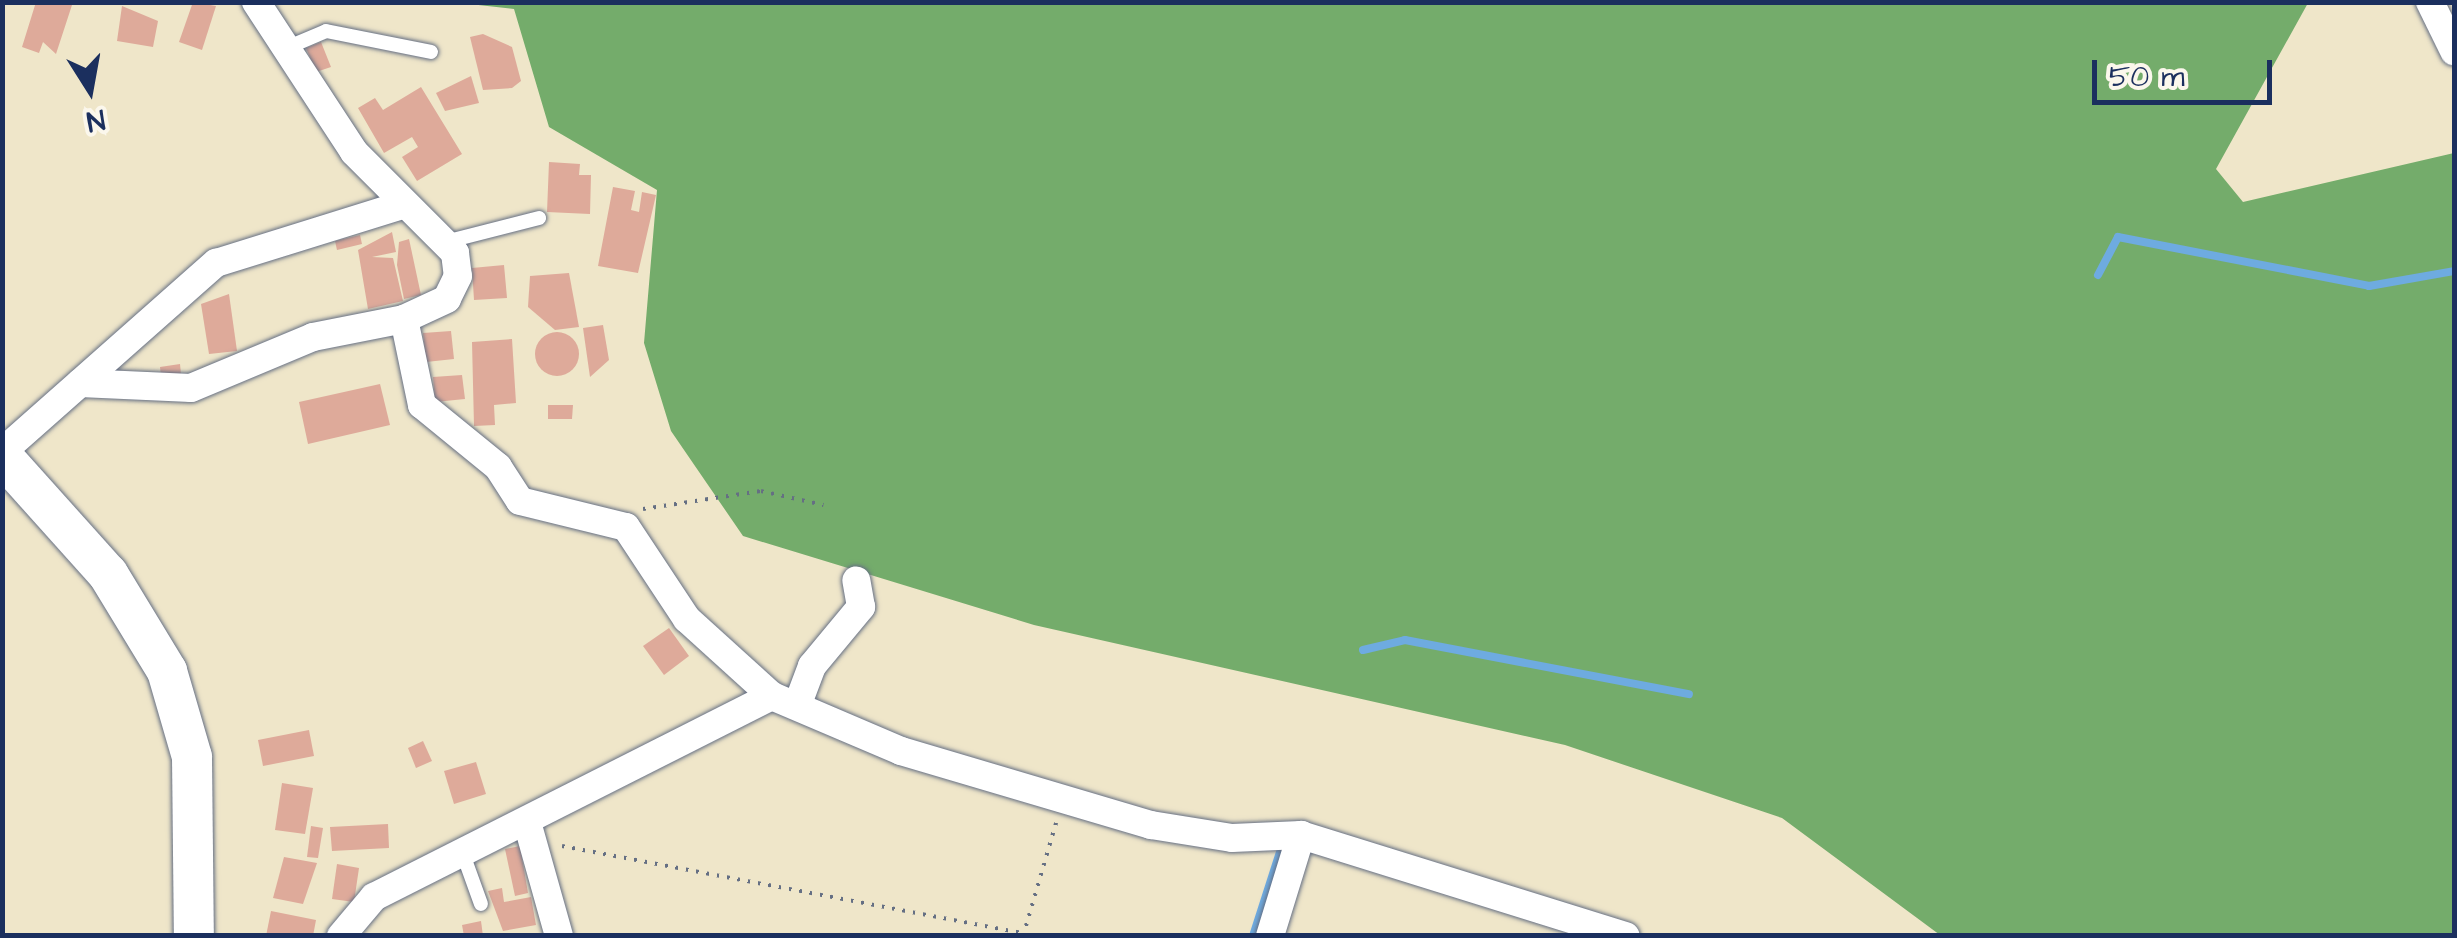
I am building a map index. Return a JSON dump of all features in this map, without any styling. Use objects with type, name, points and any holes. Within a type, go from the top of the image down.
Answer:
[{"type":"main road","points":[[2,454],[108,574],[167,671],[192,758],[194,936]]},
{"type":"street","points":[[80,382],[191,388],[313,337],[404,319],[454,288],[449,241],[406,204],[327,118],[291,46],[256,2]]},
{"type":"street","points":[[2430,2],[2454,51]]},
{"type":"street","points":[[2,454],[216,262],[406,204]]},
{"type":"street","points":[[404,319],[422,405],[498,466],[520,501],[626,527],[688,619],[785,701],[900,752],[1064,794],[1151,824],[1232,838],[1301,835],[1626,936]]},
{"type":"street","points":[[342,936],[374,897],[463,854],[529,830],[785,701],[861,607],[856,580]]},
{"type":"street","points":[[529,830],[559,936]]},
{"type":"street","points":[[1270,936],[1301,835]]},
{"type":"lane","points":[[291,46],[326,30],[431,52]]},
{"type":"lane","points":[[449,241],[539,218]]},
{"type":"lane","points":[[463,854],[481,904]]},
{"type":"path","points":[[626,527],[645,507],[761,492],[823,505]]},
{"type":"path","points":[[529,830],[1023,934],[1064,794]]},
{"type":"green space","points":[[460,3],[2308,3],[2216,169],[2243,202],[2454,153],[2454,935],[1940,935],[1782,818],[1565,745],[1034,625],[743,536],[671,431],[644,343],[657,190],[549,127],[514,9]]},
{"type":"building","points":[[36,2],[72,5],[56,54],[43,42],[39,53],[22,47]]},
{"type":"building","points":[[193,2],[216,6],[202,50],[179,42]]},
{"type":"building","points":[[122,6],[158,21],[153,47],[117,41]]},
{"type":"building","points":[[483,34],[512,47],[521,81],[512,88],[483,90],[470,37]]},
{"type":"building","points":[[321,42],[331,67],[316,72],[306,48]]},
{"type":"building","points":[[471,76],[479,103],[445,111],[436,93]]},
{"type":"building","points":[[421,87],[462,154],[417,181],[402,157],[418,147],[412,137],[384,153],[358,108],[375,98],[383,110]]},
{"type":"building","points":[[549,162],[580,164],[579,175],[591,175],[590,214],[547,212]]},
{"type":"building","points":[[613,187],[635,191],[631,210],[639,212],[642,192],[656,195],[638,273],[598,266]]},
{"type":"building","points":[[392,232],[396,252],[372,257],[393,258],[403,301],[368,309],[358,250]]},
{"type":"building","points":[[360,235],[362,244],[337,250],[335,241]]},
{"type":"building","points":[[409,239],[421,295],[404,299],[397,265],[399,242]]},
{"type":"building","points":[[504,265],[507,298],[474,300],[472,268]]},
{"type":"building","points":[[569,273],[579,327],[555,330],[528,307],[530,276]]},
{"type":"building","points":[[229,294],[237,351],[209,354],[201,304]]},
{"type":"building","points":[[603,325],[609,360],[590,377],[583,328]]},
{"type":"building","points":[[451,331],[454,359],[426,362],[423,333]]},
{"type":"building","points":[[557,332],[572,339],[579,354],[572,369],[557,376],[542,369],[535,354],[542,339]]},
{"type":"building","points":[[512,339],[516,403],[494,405],[495,425],[474,426],[472,342]]},
{"type":"building","points":[[180,364],[181,374],[161,376],[160,367]]},
{"type":"building","points":[[462,375],[465,399],[435,402],[433,377]]},
{"type":"building","points":[[380,384],[390,425],[308,444],[299,402]]},
{"type":"building","points":[[548,405],[573,405],[572,419],[548,419]]},
{"type":"building","points":[[669,628],[689,656],[664,675],[643,646]]},
{"type":"building","points":[[309,730],[314,756],[263,766],[258,740]]},
{"type":"building","points":[[423,741],[432,761],[416,768],[408,748]]},
{"type":"building","points":[[476,762],[486,794],[454,804],[444,771]]},
{"type":"building","points":[[282,783],[313,788],[305,834],[275,830]]},
{"type":"building","points":[[388,824],[389,848],[332,851],[330,827]]},
{"type":"building","points":[[311,826],[323,828],[318,858],[307,857]]},
{"type":"building","points":[[520,846],[528,893],[515,896],[505,849]]},
{"type":"building","points":[[284,857],[317,863],[303,904],[273,898]]},
{"type":"building","points":[[337,864],[359,868],[354,902],[332,899]]},
{"type":"building","points":[[502,888],[504,902],[531,897],[536,925],[503,931],[488,891]]},
{"type":"building","points":[[271,911],[316,920],[313,936],[266,936]]},
{"type":"building","points":[[481,921],[483,936],[464,936],[462,925]]},
{"type":"waterway","points":[[2098,275],[2118,237],[2369,286],[2454,271]]},
{"type":"waterway","points":[[1363,650],[1405,640],[1689,694]]},
{"type":"waterway","points":[[1253,936],[1281,849]]}]
